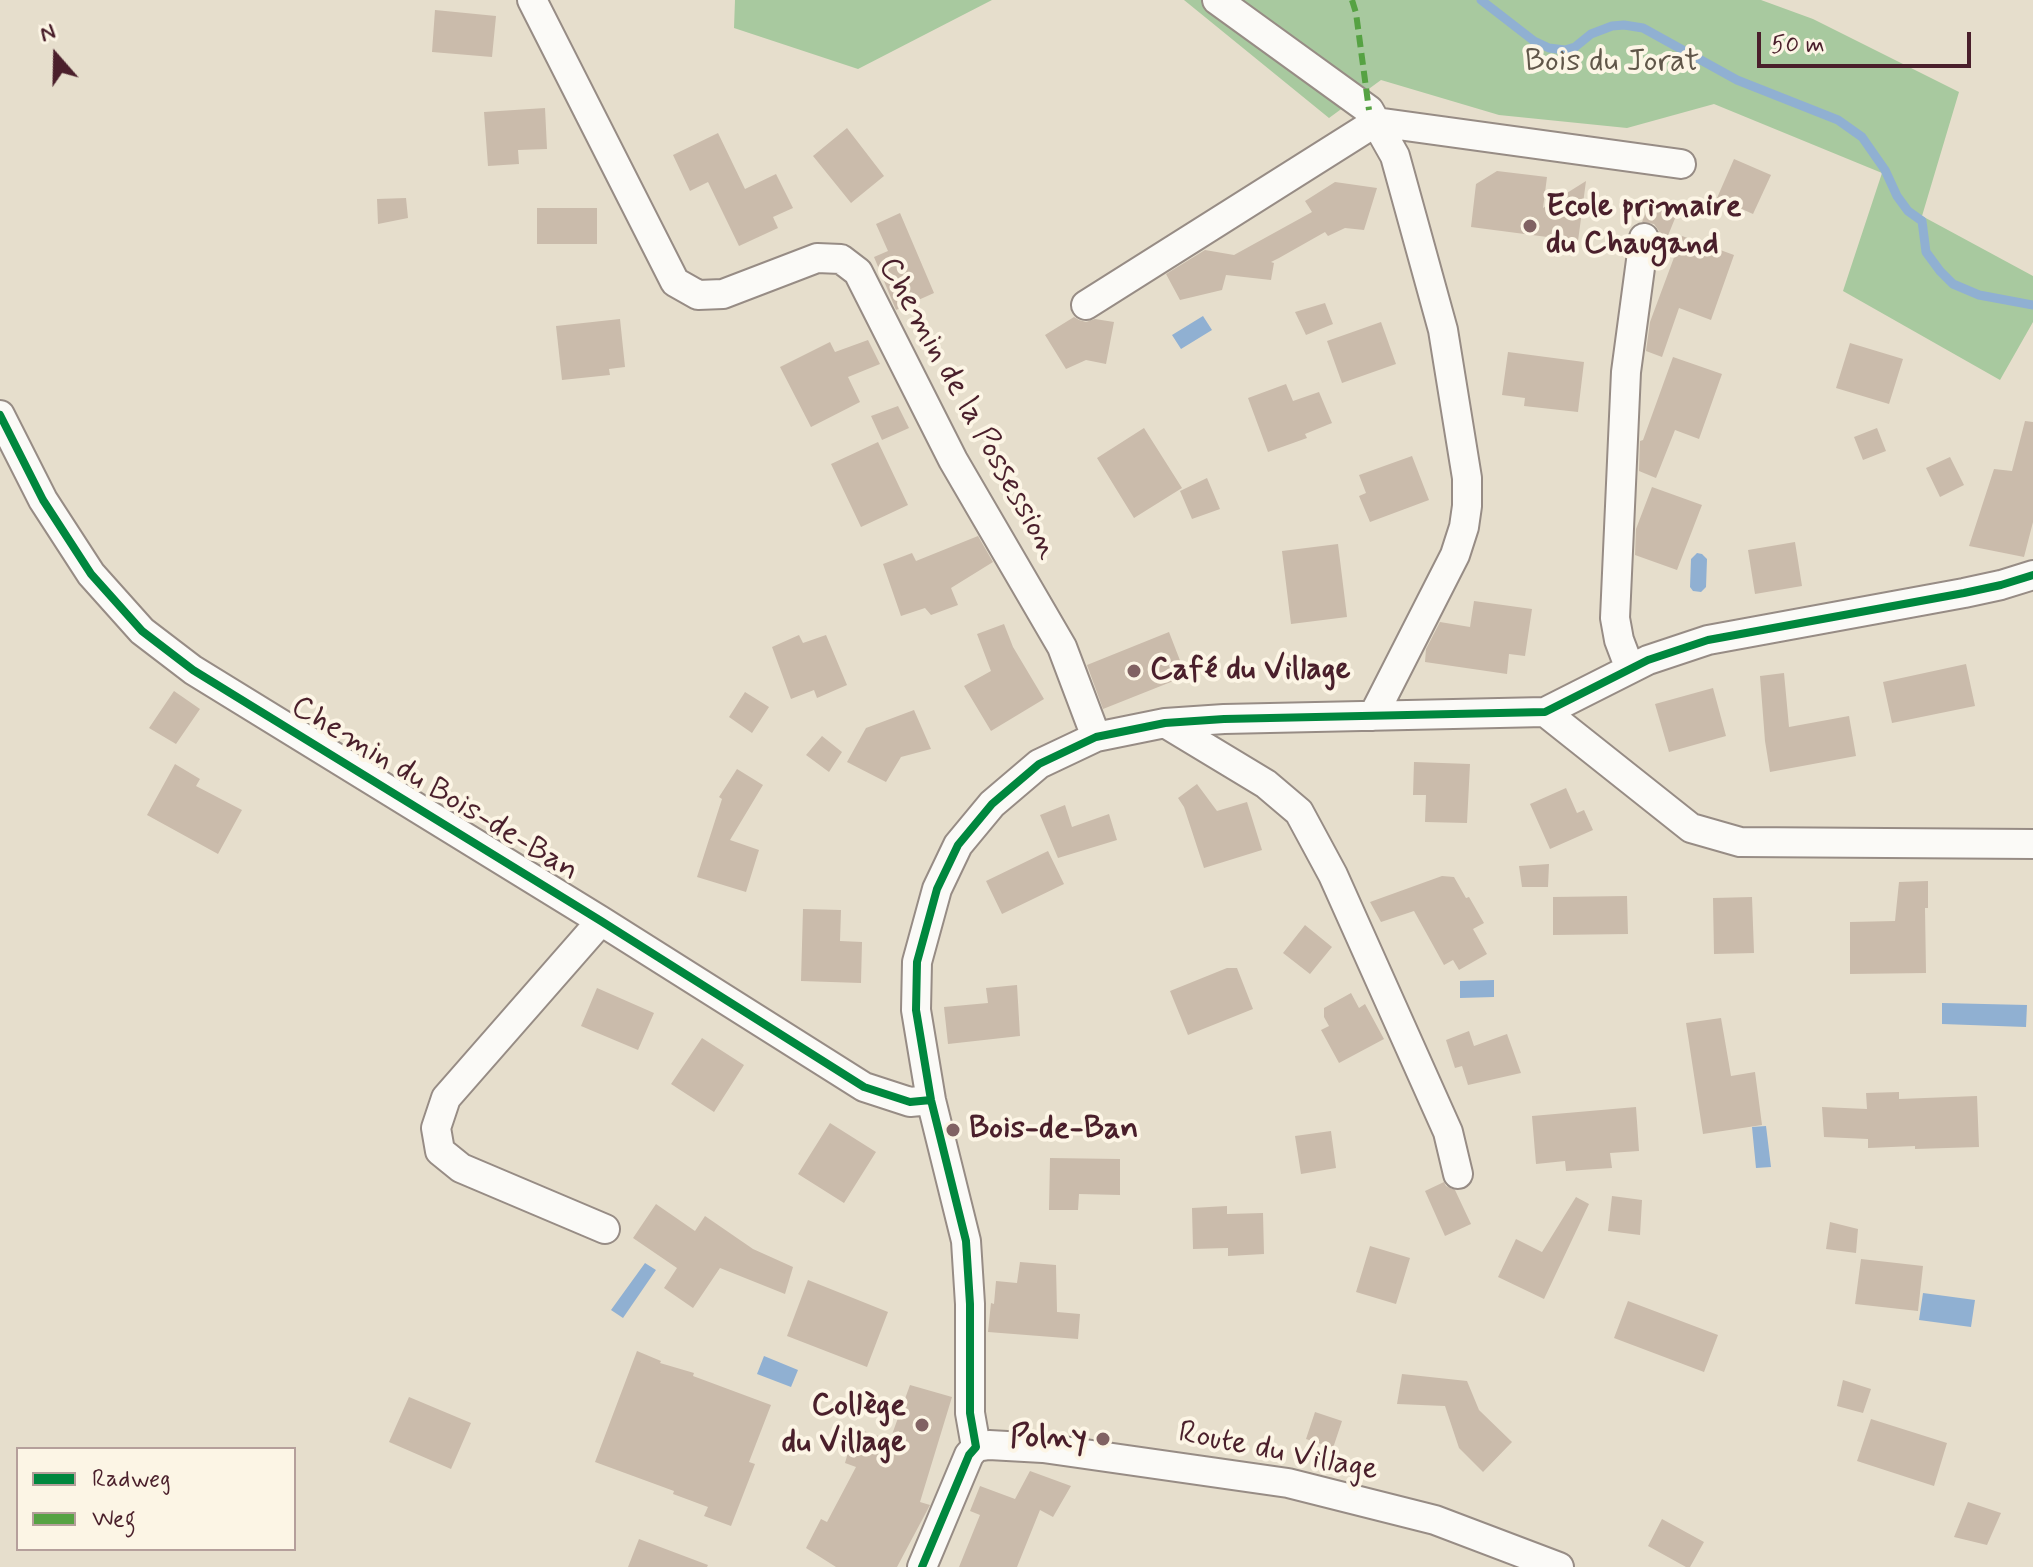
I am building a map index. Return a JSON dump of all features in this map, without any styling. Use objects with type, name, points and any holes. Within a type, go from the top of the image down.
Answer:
[{"type":"street","name":"Chemin de la Possession","points":[[532,0],[675,282],[698,295],[723,294],[817,258],[841,259],[858,272],[953,460],[1062,647],[1096,737]]},
{"type":"street","points":[[1217,0],[1369,110],[1395,156],[1443,330],[1467,478],[1464,527],[1455,555],[1373,716]]},
{"type":"street","points":[[1086,305],[1376,122],[1681,164]]},
{"type":"street","points":[[1630,669],[1615,618],[1626,372],[1644,238]]},
{"type":"street","name":"Chemin du Bois-de-Ban","points":[[0,415],[43,500],[91,574],[142,631],[193,670],[864,1087],[910,1102],[931,1100]]},
{"type":"street","points":[[922,1567],[969,1455],[976,1447],[970,1413],[970,1304],[966,1241],[931,1100],[916,1010],[917,962],[937,889],[958,845],[992,804],[1039,764],[1096,737],[1165,723],[1224,719],[1545,712],[1648,660],[1708,640],[1964,593],[2033,575]]},
{"type":"street","points":[[1545,712],[1691,828],[1740,842],[2033,844]]},
{"type":"street","points":[[1165,723],[1266,784],[1299,812],[1333,875],[1448,1132],[1458,1174]]},
{"type":"street","name":"Chemin du Bois-de-Ban","points":[[601,921],[446,1098],[436,1128],[440,1151],[461,1168],[605,1229]]},
{"type":"street","name":"Route du Village","points":[[976,1447],[1043,1448],[1288,1483],[1435,1520],[1559,1567]]},
{"type":"green space","points":[[735,0],[992,0],[858,69],[734,28]]},
{"type":"green space","name":"Bois du Jorat","points":[[1184,0],[1761,0],[1813,19],[1959,92],[1922,216],[2033,276],[2033,322],[2000,380],[1843,291],[1882,173],[1714,104],[1627,128],[1499,115],[1381,80],[1329,118]]},
{"type":"water","points":[[1203,316],[1212,330],[1181,349],[1172,335]]},
{"type":"water","points":[[1697,553],[1707,559],[1706,587],[1701,592],[1693,591],[1690,587],[1691,559]]},
{"type":"water","points":[[1494,980],[1494,997],[1460,998],[1460,981]]},
{"type":"water","points":[[1942,1003],[2027,1005],[2026,1027],[1942,1024]]},
{"type":"water","points":[[1766,1126],[1771,1167],[1756,1168],[1752,1127]]},
{"type":"water","points":[[645,1263],[656,1270],[623,1318],[611,1310]]},
{"type":"water","points":[[1923,1293],[1975,1300],[1971,1327],[1919,1320]]},
{"type":"water","points":[[764,1356],[798,1370],[791,1387],[757,1374]]},
{"type":"building","points":[[435,10],[496,16],[492,57],[432,52]]},
{"type":"building","points":[[545,108],[547,149],[518,150],[519,164],[488,166],[484,112]]},
{"type":"building","points":[[847,128],[884,176],[851,203],[813,156]]},
{"type":"building","points":[[718,133],[745,189],[776,174],[793,208],[773,217],[778,228],[739,246],[708,182],[690,191],[673,155]]},
{"type":"building","points":[[1734,159],[1771,175],[1753,214],[1717,198]]},
{"type":"building","points":[[1497,171],[1547,177],[1543,208],[1586,181],[1578,241],[1471,227],[1476,184]]},
{"type":"building","points":[[1335,182],[1377,188],[1364,230],[1345,228],[1328,236],[1325,232],[1271,262],[1274,263],[1271,280],[1226,275],[1222,290],[1180,300],[1166,274],[1205,250],[1234,255],[1312,212],[1305,201]]},
{"type":"building","points":[[406,198],[408,218],[378,224],[377,199]]},
{"type":"building","points":[[1651,200],[1678,211],[1667,238],[1660,236],[1654,224],[1642,222]]},
{"type":"building","points":[[537,208],[597,208],[597,244],[537,244]]},
{"type":"building","points":[[900,213],[934,293],[896,310],[874,257],[888,251],[876,224]]},
{"type":"building","points":[[1682,236],[1734,255],[1711,320],[1679,308],[1662,357],[1646,351],[1650,322]]},
{"type":"building","points":[[1325,303],[1333,324],[1306,335],[1295,312]]},
{"type":"building","points":[[1074,317],[1086,322],[1095,319],[1114,322],[1106,364],[1086,360],[1066,369],[1045,335]]},
{"type":"building","points":[[620,319],[625,367],[609,369],[610,375],[562,380],[556,326]]},
{"type":"building","points":[[1381,322],[1396,364],[1342,383],[1327,341]]},
{"type":"building","points":[[868,340],[880,364],[848,377],[860,402],[811,427],[780,367],[830,342],[835,352]]},
{"type":"building","points":[[1850,343],[1903,359],[1889,404],[1836,388]]},
{"type":"building","points":[[1508,352],[1584,362],[1578,412],[1524,406],[1525,398],[1502,395]]},
{"type":"building","points":[[1673,357],[1722,374],[1699,439],[1675,430],[1656,478],[1639,471],[1640,441],[1643,440]]},
{"type":"building","points":[[1286,384],[1293,401],[1319,392],[1332,423],[1305,434],[1307,438],[1268,452],[1248,398]]},
{"type":"building","points":[[898,406],[909,428],[882,440],[871,416]]},
{"type":"building","points":[[2025,421],[2033,422],[2033,522],[2024,557],[1969,546],[1994,469],[2012,471]]},
{"type":"building","points":[[1144,428],[1182,488],[1134,518],[1097,458]]},
{"type":"building","points":[[1877,428],[1886,451],[1863,460],[1854,437]]},
{"type":"building","points":[[878,442],[908,505],[861,527],[831,464]]},
{"type":"building","points":[[1412,456],[1429,500],[1370,522],[1359,496],[1366,493],[1359,475]]},
{"type":"building","points":[[1950,457],[1964,485],[1940,497],[1926,468]]},
{"type":"building","points":[[1207,478],[1220,509],[1192,519],[1180,491]]},
{"type":"building","points":[[1652,487],[1702,505],[1677,570],[1635,555],[1636,529]]},
{"type":"building","points":[[978,536],[993,562],[951,588],[958,605],[931,615],[925,608],[901,616],[883,564],[912,553],[916,561]]},
{"type":"building","points":[[1795,542],[1802,586],[1755,594],[1748,550]]},
{"type":"building","points":[[1338,544],[1347,617],[1291,624],[1282,551]]},
{"type":"building","points":[[1474,601],[1532,609],[1525,656],[1509,654],[1507,674],[1425,662],[1426,649],[1440,622],[1470,627]]},
{"type":"building","points":[[1004,624],[1013,647],[1044,699],[991,731],[964,686],[991,671],[977,634]]},
{"type":"building","name":"Café du Village","points":[[1169,632],[1186,676],[1103,709],[1087,665]]},
{"type":"building","points":[[799,635],[803,643],[826,635],[847,685],[817,698],[814,690],[791,699],[772,647]]},
{"type":"building","points":[[1966,664],[1975,706],[1892,723],[1883,682]]},
{"type":"building","points":[[1784,673],[1789,727],[1849,716],[1856,756],[1770,772],[1760,676]]},
{"type":"building","points":[[1713,688],[1726,736],[1669,752],[1655,704]]},
{"type":"building","points":[[174,691],[200,709],[176,744],[149,728]]},
{"type":"building","points":[[745,692],[769,707],[752,733],[729,717]]},
{"type":"building","points":[[914,710],[931,749],[901,757],[886,782],[847,762],[866,728]]},
{"type":"building","points":[[822,736],[842,752],[829,772],[806,755]]},
{"type":"building","points":[[1414,762],[1470,764],[1467,823],[1425,822],[1426,795],[1413,795]]},
{"type":"building","points":[[175,764],[200,779],[196,786],[242,810],[218,854],[147,815]]},
{"type":"building","points":[[737,769],[763,785],[730,840],[759,850],[746,892],[697,877],[722,799],[719,797]]},
{"type":"building","points":[[1197,784],[1217,811],[1247,802],[1262,850],[1204,868],[1184,807],[1178,798]]},
{"type":"building","points":[[1566,788],[1577,813],[1584,810],[1593,830],[1550,849],[1530,804]]},
{"type":"building","points":[[1065,805],[1072,827],[1109,814],[1117,840],[1058,858],[1040,815]]},
{"type":"building","points":[[1048,851],[1064,884],[1002,914],[986,881]]},
{"type":"building","points":[[1549,864],[1548,887],[1522,887],[1519,866]]},
{"type":"building","points":[[1442,876],[1454,877],[1484,923],[1473,929],[1487,954],[1459,970],[1453,960],[1444,965],[1414,911],[1381,922],[1370,902]]},
{"type":"building","points":[[1928,881],[1928,908],[1925,908],[1926,973],[1850,974],[1850,922],[1895,921],[1899,882]]},
{"type":"building","points":[[1627,896],[1628,934],[1553,935],[1553,897]]},
{"type":"building","points":[[1752,897],[1754,953],[1714,954],[1713,898]]},
{"type":"building","points":[[803,909],[841,910],[840,941],[862,942],[861,983],[801,981]]},
{"type":"building","points":[[1305,925],[1332,947],[1310,974],[1283,953]]},
{"type":"building","points":[[1227,968],[1237,968],[1253,1009],[1188,1035],[1170,991]]},
{"type":"building","points":[[1017,985],[1020,1036],[948,1044],[944,1007],[988,1003],[986,988]]},
{"type":"building","points":[[597,988],[654,1013],[638,1050],[581,1026]]},
{"type":"building","points":[[1351,993],[1359,1008],[1365,1004],[1384,1039],[1339,1063],[1321,1030],[1329,1026],[1324,1017],[1324,1008]]},
{"type":"building","points":[[1721,1018],[1731,1076],[1755,1072],[1762,1125],[1703,1134],[1686,1023]]},
{"type":"building","points":[[1469,1031],[1474,1046],[1507,1034],[1521,1073],[1468,1085],[1462,1066],[1455,1068],[1446,1040]]},
{"type":"building","points":[[702,1038],[744,1065],[714,1112],[671,1084]]},
{"type":"building","points":[[1899,1092],[1899,1099],[1977,1096],[1979,1147],[1868,1148],[1868,1139],[1824,1137],[1822,1107],[1867,1109],[1866,1093]]},
{"type":"building","points":[[1636,1107],[1639,1151],[1610,1153],[1612,1168],[1566,1171],[1565,1161],[1536,1164],[1532,1116]]},
{"type":"building","points":[[830,1123],[876,1152],[844,1203],[798,1174]]},
{"type":"building","points":[[1331,1131],[1336,1168],[1301,1174],[1295,1136]]},
{"type":"building","points":[[1050,1158],[1120,1159],[1120,1195],[1079,1194],[1078,1210],[1049,1210]]},
{"type":"building","points":[[1444,1182],[1455,1190],[1471,1224],[1445,1236],[1425,1191]]},
{"type":"building","points":[[1612,1196],[1642,1200],[1640,1235],[1608,1231]]},
{"type":"building","points":[[1576,1197],[1589,1204],[1544,1299],[1498,1277],[1516,1239],[1542,1252]]},
{"type":"building","points":[[656,1204],[695,1231],[705,1216],[753,1249],[793,1267],[785,1294],[720,1268],[693,1308],[664,1288],[677,1268],[633,1238]]},
{"type":"building","points":[[1227,1206],[1227,1214],[1263,1213],[1264,1254],[1228,1256],[1228,1248],[1193,1249],[1192,1208]]},
{"type":"building","points":[[1830,1222],[1858,1229],[1856,1253],[1826,1249]]},
{"type":"building","points":[[1370,1246],[1410,1258],[1396,1304],[1356,1292]]},
{"type":"building","points":[[1861,1259],[1923,1266],[1918,1311],[1855,1304]]},
{"type":"building","points":[[1020,1262],[1056,1265],[1057,1312],[1080,1314],[1078,1339],[988,1332],[996,1281],[1017,1283]]},
{"type":"building","points":[[808,1280],[888,1312],[867,1367],[787,1336]]},
{"type":"building","points":[[1628,1301],[1718,1335],[1704,1372],[1614,1338]]},
{"type":"building","points":[[637,1351],[660,1363],[694,1373],[693,1376],[771,1405],[749,1462],[755,1464],[731,1526],[704,1516],[708,1507],[673,1494],[674,1491],[595,1462]]},
{"type":"building","points":[[1402,1374],[1467,1381],[1479,1410],[1512,1442],[1483,1472],[1459,1448],[1445,1406],[1397,1404]]},
{"type":"building","points":[[1843,1380],[1871,1389],[1863,1413],[1837,1406]]},
{"type":"building","points":[[910,1385],[952,1397],[920,1502],[930,1505],[897,1567],[836,1567],[806,1548],[821,1519],[827,1522],[856,1467],[845,1463],[855,1428],[890,1440]]},
{"type":"building","points":[[409,1397],[471,1423],[451,1469],[389,1442]]},
{"type":"building","points":[[1315,1412],[1342,1421],[1333,1448],[1306,1439]]},
{"type":"building","points":[[1871,1419],[1947,1443],[1934,1486],[1857,1461]]},
{"type":"building","points":[[1030,1471],[1071,1486],[1053,1517],[1040,1510],[1017,1567],[959,1567],[980,1515],[970,1511],[980,1486],[1015,1499]]},
{"type":"building","points":[[1968,1502],[2001,1513],[1987,1545],[1954,1537]]},
{"type":"building","points":[[1662,1519],[1704,1542],[1690,1567],[1648,1546]]},
{"type":"building","points":[[639,1539],[708,1565],[628,1567]]},
{"type":"waterway","points":[[1481,0],[1534,41],[1549,48],[1565,50],[1575,47],[1591,34],[1612,26],[1643,28],[1737,80],[1838,120],[1862,137],[1885,170],[1897,196],[1908,211],[1922,221],[1926,252],[1953,284],[1979,295],[2033,305]]},
{"type":"marked path","points":[[1352,0],[1369,110]]},
{"type":"cycle path","points":[[0,415],[43,500],[91,574],[142,631],[193,670],[864,1087],[910,1102],[931,1100]]},
{"type":"cycle path","points":[[922,1567],[969,1455],[976,1447],[970,1413],[970,1304],[966,1241],[931,1100],[916,1010],[917,962],[937,889],[958,845],[992,804],[1039,764],[1096,737],[1165,723],[1224,719],[1545,712],[1648,660],[1708,640],[1964,593],[2033,575]]},
{"type":"place","name":"Ecole primaire du Chaugand","points":[[1530,226]]},
{"type":"place","name":"Café du Village","points":[[1134,671]]},
{"type":"place","name":"Bois-de-Ban","points":[[953,1130]]},
{"type":"place","name":"Collège du Village","points":[[922,1425]]},
{"type":"place","name":"Polny","points":[[1103,1439]]}]
